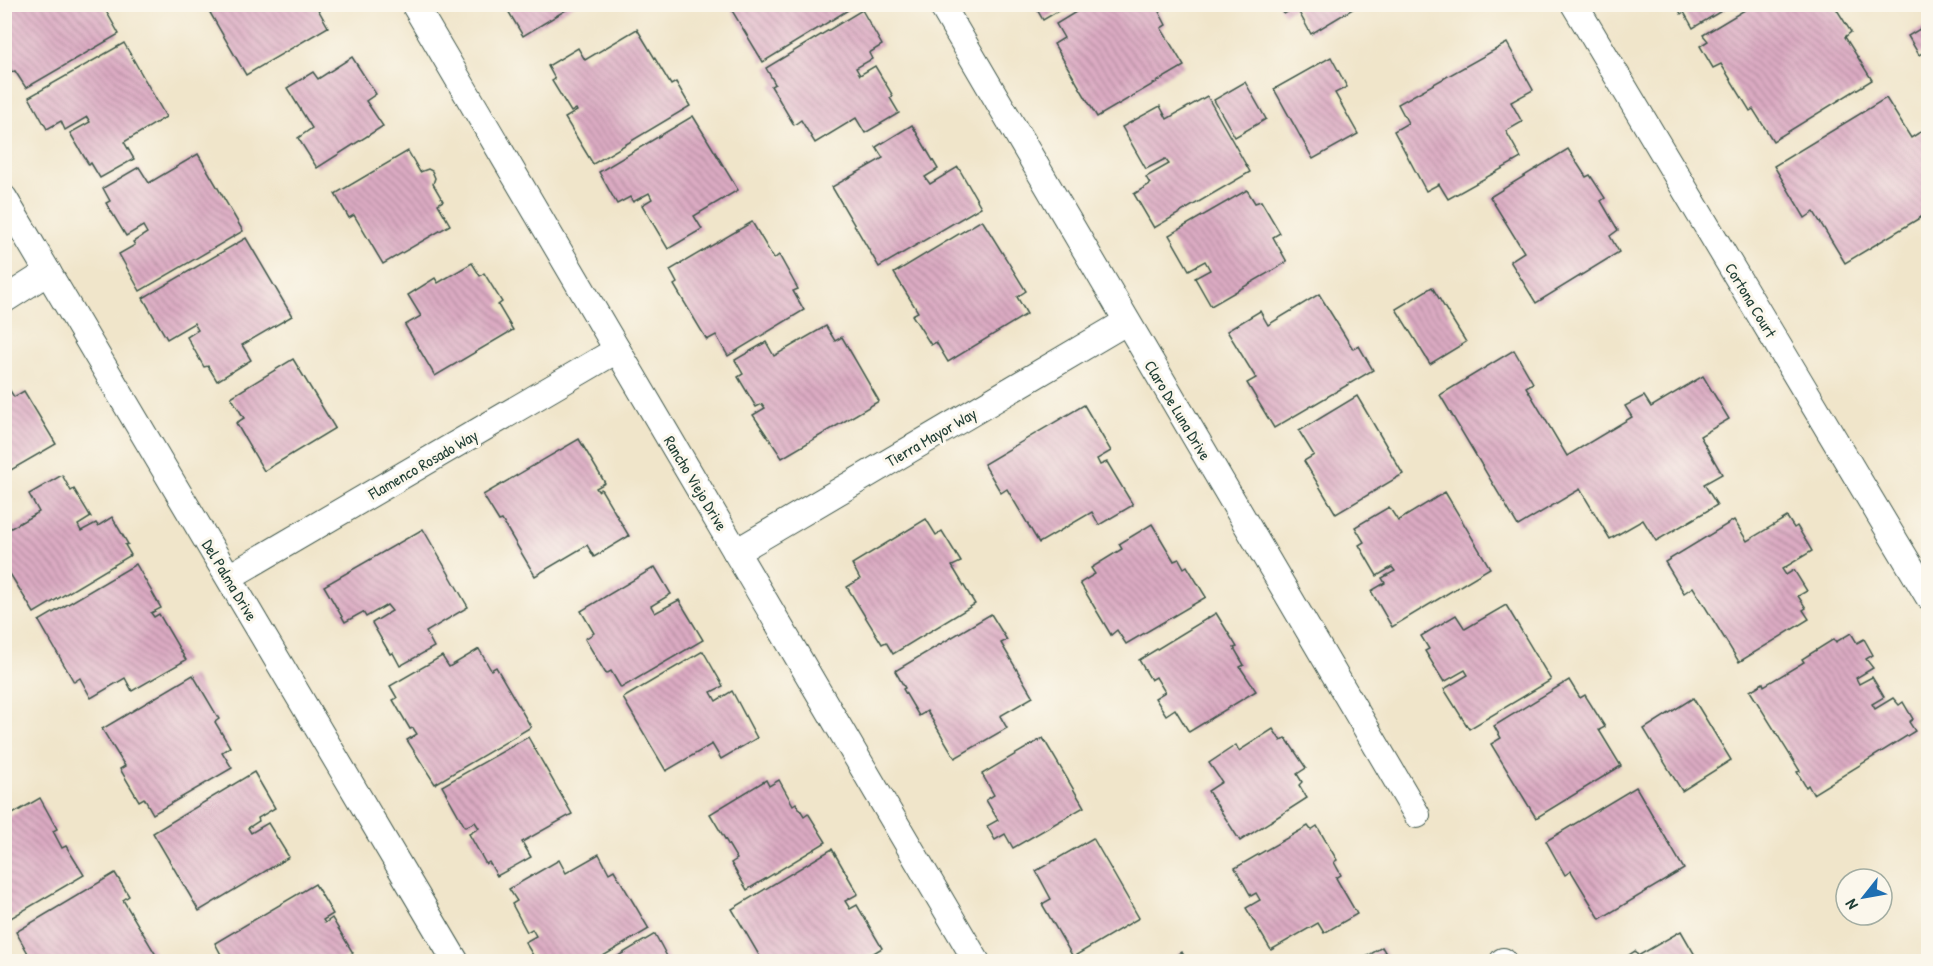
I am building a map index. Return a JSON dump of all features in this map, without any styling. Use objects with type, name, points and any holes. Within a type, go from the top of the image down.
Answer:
[{"type":"street","name":"Rancho Viejo Drive","points":[[414,4],[978,962]]},
{"type":"street","name":"Claro De Luna Drive","points":[[940,4],[1417,815]]},
{"type":"street","name":"Cortona Court","points":[[1574,4],[1926,585]]},
{"type":"street","name":"Del Palma Drive","points":[[4,198],[456,962]]},
{"type":"street","points":[[4,300],[48,273]]},
{"type":"street","name":"Tierra Mayor Way","points":[[736,552],[1126,322]]},
{"type":"street","name":"Flamenco Rosado Way","points":[[229,577],[617,350]]},
{"type":"building","points":[[4,4],[102,4],[119,34],[26,88],[4,59],[4,43],[8,41],[4,34]]},
{"type":"building","points":[[205,4],[315,4],[328,27],[246,75]]},
{"type":"building","points":[[504,4],[576,4],[523,36]]},
{"type":"building","points":[[728,4],[858,4],[763,62]]},
{"type":"building","points":[[1034,4],[1070,4],[1043,20]]},
{"type":"building","points":[[1089,4],[1155,4],[1166,25],[1161,28],[1184,66],[1097,117],[1054,44],[1064,38],[1056,24]]},
{"type":"building","points":[[1278,4],[1361,4],[1311,34],[1296,7],[1284,14]]},
{"type":"building","points":[[1676,4],[1733,4],[1693,28],[1684,12],[1681,14]]},
{"type":"building","points":[[1753,5],[1834,5],[1851,32],[1845,37],[1872,80],[1773,141],[1753,109],[1750,111],[1721,64],[1713,68],[1700,46],[1708,41],[1703,35]]},
{"type":"building","points":[[862,10],[882,45],[869,53],[872,59],[856,68],[860,75],[875,66],[893,96],[890,98],[899,113],[865,133],[856,118],[815,143],[801,120],[794,125],[771,86],[775,84],[766,68]]},
{"type":"building","points":[[1928,24],[1928,49],[1919,55],[1908,36]]},
{"type":"building","points":[[637,29],[671,85],[676,82],[690,106],[593,164],[565,118],[577,111],[576,109],[571,112],[552,81],[555,79],[548,66],[578,48],[585,60]]},
{"type":"building","points":[[124,43],[166,117],[124,142],[134,159],[100,178],[91,163],[89,165],[70,133],[90,122],[87,117],[65,130],[61,121],[47,129],[29,97]]},
{"type":"building","points":[[1507,43],[1533,90],[1511,102],[1522,122],[1506,131],[1521,158],[1448,199],[1439,184],[1426,191],[1394,131],[1408,123],[1398,104]]},
{"type":"building","points":[[352,57],[376,94],[366,101],[383,126],[317,168],[298,138],[312,128],[287,88],[313,72],[318,79]]},
{"type":"building","points":[[1331,57],[1347,87],[1335,93],[1358,134],[1313,159],[1274,89]]},
{"type":"building","points":[[1245,82],[1266,119],[1235,137],[1214,100]]},
{"type":"building","points":[[1207,96],[1250,172],[1154,228],[1134,194],[1150,184],[1146,177],[1169,164],[1165,159],[1146,169],[1122,127],[1160,106],[1167,119]]},
{"type":"building","points":[[1886,98],[1911,138],[1928,127],[1928,213],[1845,263],[1814,212],[1805,218],[1774,166]]},
{"type":"building","points":[[693,116],[738,190],[694,216],[702,229],[668,249],[642,205],[652,199],[649,193],[633,202],[630,197],[617,204],[599,172]]},
{"type":"building","points":[[912,125],[938,169],[925,177],[930,184],[958,167],[981,207],[879,267],[832,187],[883,158],[876,147]]},
{"type":"building","points":[[1568,149],[1586,177],[1590,175],[1605,198],[1601,201],[1618,230],[1610,236],[1619,252],[1536,303],[1510,261],[1524,252],[1490,197]]},
{"type":"building","points":[[408,151],[420,172],[428,169],[432,171],[435,178],[433,184],[443,201],[438,204],[450,225],[383,264],[354,215],[349,218],[335,194]]},
{"type":"building","points":[[198,154],[243,231],[140,291],[119,254],[135,245],[133,242],[147,233],[143,226],[126,236],[106,203],[110,201],[103,188],[139,167],[149,183]]},
{"type":"building","points":[[1247,190],[1255,203],[1261,201],[1280,233],[1273,237],[1287,262],[1211,306],[1195,278],[1210,270],[1205,261],[1189,270],[1169,235]]},
{"type":"building","points":[[982,220],[1026,291],[1017,297],[1027,314],[948,362],[936,342],[931,345],[912,315],[918,312],[894,273]]},
{"type":"building","points":[[752,222],[774,259],[779,255],[798,289],[793,291],[804,310],[728,356],[716,335],[707,340],[674,285],[677,283],[670,270]]},
{"type":"building","points":[[246,238],[292,316],[242,345],[251,360],[217,381],[208,366],[204,367],[187,337],[198,330],[194,323],[167,339],[143,298]]},
{"type":"building","points":[[472,263],[480,276],[484,273],[502,302],[498,305],[513,330],[435,376],[405,325],[421,316],[408,295],[435,278],[438,283]]},
{"type":"building","points":[[1432,287],[1466,342],[1430,364],[1396,309]]},
{"type":"building","points":[[1319,294],[1353,349],[1359,346],[1373,370],[1274,428],[1247,383],[1256,378],[1227,331],[1260,311],[1268,325]]},
{"type":"building","points":[[826,326],[835,341],[842,337],[879,401],[782,458],[753,415],[765,408],[762,404],[756,407],[738,377],[743,374],[735,360],[766,342],[774,356]]},
{"type":"building","points":[[1514,350],[1533,383],[1526,387],[1567,456],[1632,417],[1625,406],[1644,396],[1651,407],[1703,376],[1729,419],[1700,436],[1722,474],[1704,484],[1717,505],[1656,541],[1643,520],[1610,539],[1580,489],[1518,526],[1440,395]]},
{"type":"building","points":[[293,359],[335,428],[264,471],[236,423],[244,418],[231,397]]},
{"type":"building","points":[[4,381],[14,397],[24,391],[56,444],[4,474]]},
{"type":"building","points":[[1357,396],[1403,474],[1336,514],[1304,461],[1314,455],[1299,431]]},
{"type":"building","points":[[1084,405],[1111,451],[1097,459],[1100,465],[1107,462],[1133,505],[1099,525],[1092,512],[1039,543],[1007,489],[1001,493],[984,464]]},
{"type":"building","points":[[579,439],[605,483],[596,488],[598,491],[601,489],[629,536],[594,557],[587,545],[535,576],[502,520],[499,521],[483,495]]},
{"type":"building","points":[[62,475],[71,491],[74,489],[91,517],[78,525],[81,531],[96,523],[98,526],[112,517],[128,544],[125,545],[131,555],[34,613],[4,564],[4,532],[39,512],[29,494]]},
{"type":"building","points":[[1445,492],[1490,568],[1392,627],[1371,591],[1385,583],[1382,578],[1395,571],[1392,567],[1377,576],[1359,545],[1364,542],[1355,527],[1389,507],[1398,521]]},
{"type":"building","points":[[1787,517],[1794,528],[1797,526],[1812,551],[1782,569],[1786,575],[1794,570],[1807,591],[1798,596],[1806,608],[1803,610],[1809,619],[1739,662],[1693,587],[1684,593],[1665,562],[1734,520],[1747,541]]},
{"type":"building","points":[[926,519],[936,535],[942,531],[961,562],[952,566],[975,604],[893,654],[886,642],[882,644],[847,587],[860,579],[852,564]]},
{"type":"building","points":[[1152,524],[1174,561],[1179,559],[1184,568],[1187,566],[1206,597],[1126,644],[1117,630],[1111,635],[1080,583],[1095,574],[1091,568],[1122,549],[1119,544]]},
{"type":"building","points":[[423,529],[468,607],[426,632],[434,647],[400,666],[393,653],[390,654],[372,623],[392,611],[387,605],[366,617],[363,612],[345,622],[324,586]]},
{"type":"building","points":[[136,564],[161,608],[151,613],[154,617],[159,614],[186,660],[132,691],[125,678],[91,698],[80,678],[74,682],[39,621]]},
{"type":"building","points":[[655,567],[671,594],[651,606],[655,613],[679,600],[703,640],[621,688],[611,671],[606,674],[585,639],[594,633],[581,611]]},
{"type":"building","points":[[1506,605],[1551,680],[1469,729],[1444,689],[1468,675],[1465,670],[1444,682],[1425,651],[1429,649],[1421,636],[1456,615],[1465,629]]},
{"type":"building","points":[[1216,613],[1237,647],[1234,648],[1244,665],[1240,667],[1256,691],[1189,732],[1175,709],[1166,715],[1155,698],[1165,692],[1156,677],[1151,680],[1139,660]]},
{"type":"building","points":[[991,614],[1007,640],[1001,643],[1033,697],[1000,716],[1007,728],[955,758],[927,711],[919,716],[895,671]]},
{"type":"building","points":[[1851,633],[1857,643],[1864,639],[1873,655],[1866,659],[1873,668],[1856,678],[1859,684],[1872,677],[1884,697],[1872,704],[1875,709],[1893,698],[1899,705],[1903,702],[1913,719],[1909,722],[1915,731],[1813,794],[1808,785],[1806,787],[1797,772],[1800,771],[1750,691],[1763,683],[1764,686],[1804,662],[1802,659],[1834,639],[1836,642]]},
{"type":"building","points":[[479,649],[491,670],[496,667],[531,727],[435,784],[407,740],[417,734],[413,728],[410,729],[393,700],[397,698],[390,686],[442,656],[449,667]]},
{"type":"building","points":[[703,651],[723,686],[711,692],[716,701],[732,691],[757,738],[721,759],[712,744],[666,771],[623,698]]},
{"type":"building","points":[[193,675],[219,719],[215,722],[230,747],[222,752],[232,768],[153,814],[144,798],[139,801],[120,769],[125,766],[102,729]]},
{"type":"building","points":[[1569,680],[1580,698],[1585,695],[1605,727],[1599,730],[1621,766],[1536,818],[1491,744],[1501,738],[1494,726]]},
{"type":"building","points":[[1693,698],[1731,760],[1682,791],[1644,729]]},
{"type":"building","points":[[1273,729],[1281,741],[1286,738],[1306,768],[1297,774],[1302,782],[1299,785],[1307,798],[1240,841],[1208,791],[1222,782],[1209,763],[1236,745],[1239,751]]},
{"type":"building","points":[[528,737],[572,814],[522,842],[531,857],[497,876],[489,862],[486,864],[469,834],[479,828],[475,822],[465,827],[442,786]]},
{"type":"building","points":[[1043,738],[1084,807],[1013,848],[1005,834],[995,840],[987,826],[998,820],[986,800],[994,795],[982,774]]},
{"type":"building","points":[[254,772],[275,808],[258,818],[259,821],[248,828],[251,833],[268,823],[289,857],[199,911],[153,833]]},
{"type":"building","points":[[766,780],[769,786],[779,780],[793,805],[796,803],[804,816],[808,813],[826,842],[747,890],[731,863],[737,859],[710,814]]},
{"type":"building","points":[[1636,787],[1684,869],[1600,919],[1571,871],[1565,875],[1546,841]]},
{"type":"building","points":[[40,798],[57,829],[53,831],[62,848],[66,846],[84,875],[4,922],[4,819]]},
{"type":"building","points":[[1308,826],[1311,830],[1317,826],[1337,860],[1334,862],[1341,875],[1336,878],[1357,914],[1324,933],[1318,923],[1271,950],[1246,908],[1260,900],[1256,893],[1251,896],[1235,868]]},
{"type":"building","points":[[1093,838],[1139,918],[1073,957],[1042,904],[1051,899],[1036,871]]},
{"type":"building","points":[[832,849],[858,894],[845,901],[850,909],[857,905],[882,948],[859,962],[842,962],[840,957],[833,962],[763,962],[732,909]]},
{"type":"building","points":[[599,854],[609,873],[614,870],[649,929],[593,962],[537,962],[525,942],[536,936],[532,929],[527,932],[512,904],[517,901],[509,889],[559,860],[566,873]]},
{"type":"building","points":[[115,873],[129,896],[123,900],[156,955],[146,962],[33,962],[16,932]]},
{"type":"building","points":[[315,884],[333,914],[323,920],[325,923],[332,918],[353,953],[338,962],[225,962],[215,943]]},
{"type":"building","points":[[1681,931],[1699,962],[1618,962],[1635,951],[1638,956]]},
{"type":"building","points":[[655,934],[670,962],[608,962]]},
{"type":"building","points":[[1382,947],[1391,962],[1358,962]]},
{"type":"building","points":[[1182,952],[1187,962],[1167,962]]}]
